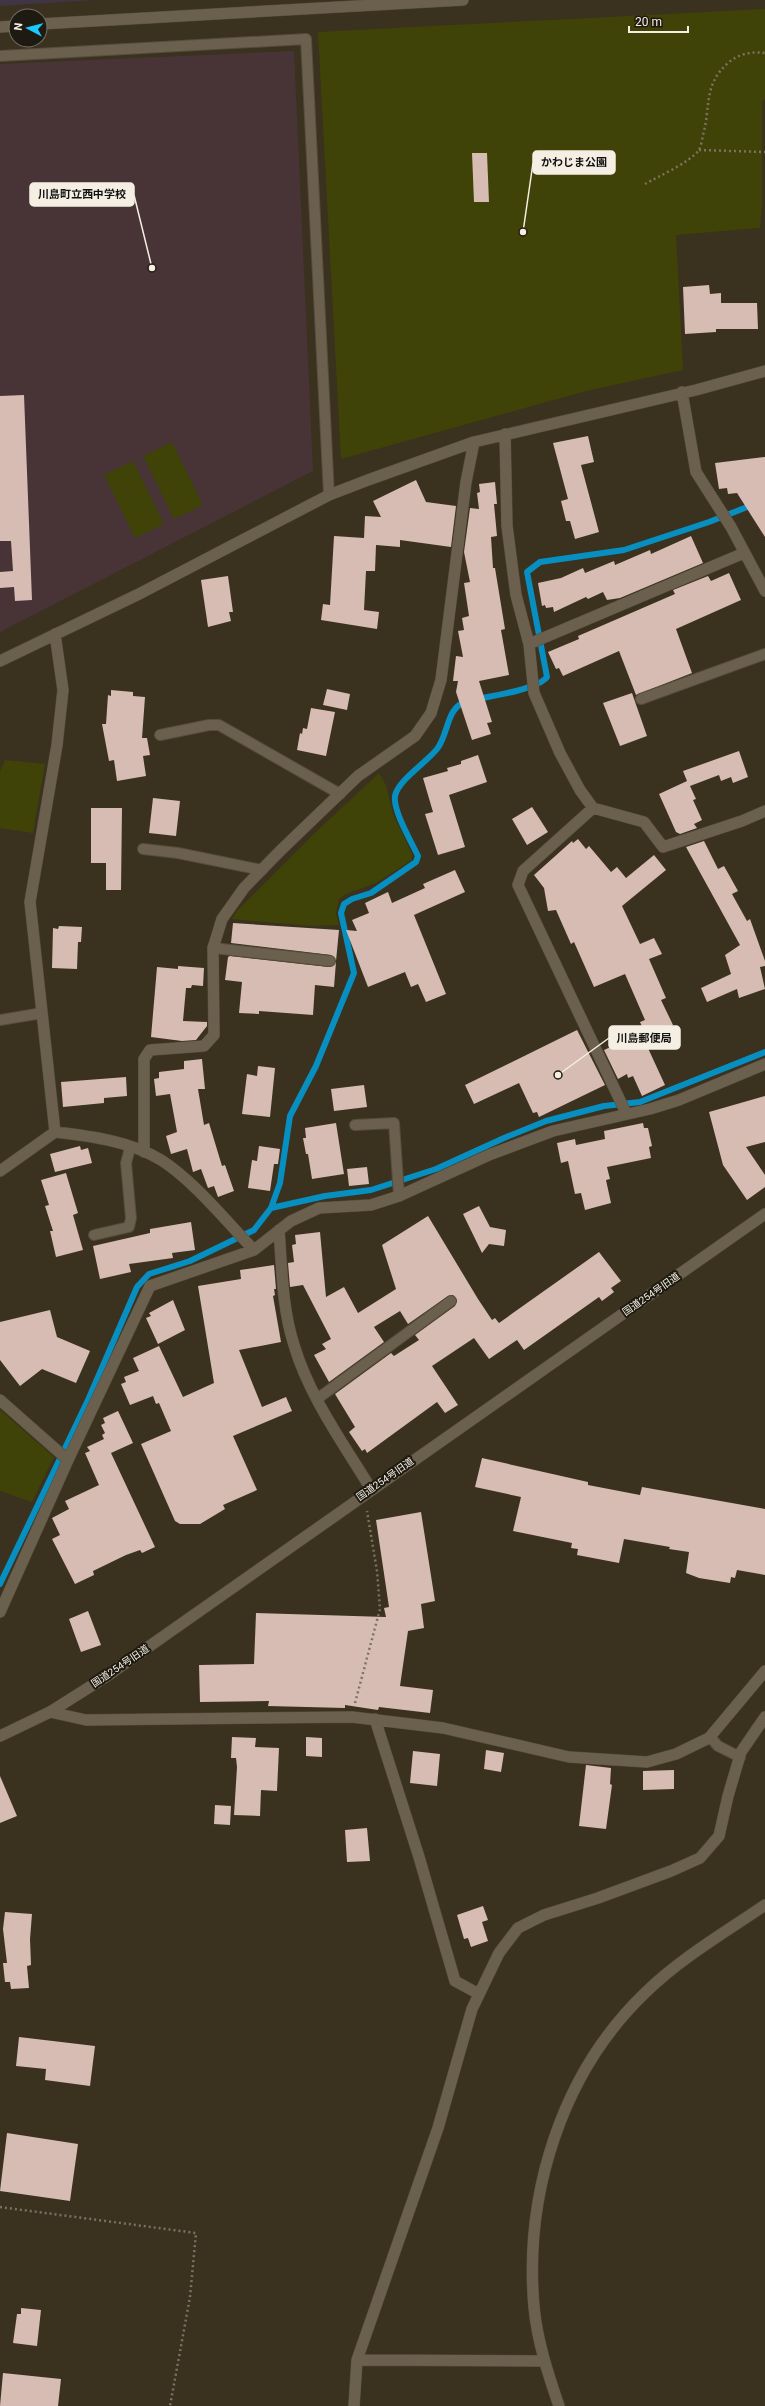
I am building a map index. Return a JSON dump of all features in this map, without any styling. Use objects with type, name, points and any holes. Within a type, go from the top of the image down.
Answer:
[{"type":"street","points":[[48,24],[463,0]]},
{"type":"street","points":[[0,661],[139,594],[329,495],[474,442],[765,371]]},
{"type":"street","points":[[682,392],[696,472],[731,527],[765,591]]},
{"type":"street","points":[[505,434],[507,526],[516,595],[529,644],[534,693],[547,727],[580,790],[593,808],[644,822],[663,847],[742,821],[765,811]]},
{"type":"street","points":[[144,1152],[144,1059],[150,1050],[204,1046],[214,1035],[213,948],[222,919],[244,888],[262,870],[358,776],[415,736],[431,713],[441,680],[466,482],[474,442]]},
{"type":"street","points":[[529,644],[744,553]]},
{"type":"street","points":[[55,634],[62,698],[57,745],[30,902],[55,1132]]},
{"type":"street","points":[[593,808],[523,871],[518,885],[626,1113]]},
{"type":"street","points":[[0,1612],[68,1460],[150,1286],[254,1250],[291,1221],[319,1208],[371,1205],[399,1196],[489,1154],[539,1136],[626,1113],[650,1109],[679,1100],[765,1064]]},
{"type":"street","points":[[0,1171],[55,1132],[87,1136],[144,1152],[161,1160],[193,1188],[254,1250]]},
{"type":"street","name":"国道254号旧道","points":[[0,1736],[50,1712],[107,1676],[361,1496],[765,1214]]},
{"type":"street","points":[[279,1230],[284,1294],[294,1345],[317,1399],[371,1489]]},
{"type":"street","points":[[0,1400],[68,1460]]},
{"type":"street","points":[[50,1712],[86,1720],[352,1717],[443,1728],[569,1757],[647,1762],[676,1754],[710,1737],[765,1671]]},
{"type":"street","points":[[354,2406],[357,2360],[438,2128],[472,2009],[499,1954],[518,1928],[544,1915],[598,1898],[671,1871],[700,1858],[719,1836],[740,1757],[765,1717]]},
{"type":"street","points":[[375,1719],[455,1981],[479,1994]]},
{"type":"street","points":[[559,2406],[544,2361],[534,2308],[532,2259],[538,2203],[547,2159],[559,2121],[588,2065],[621,2018],[646,1992],[683,1960],[765,1905]]},
{"type":"street","points":[[357,2360],[544,2361]]},
{"type":"lane","points":[[0,56],[306,39],[329,495]]},
{"type":"lane","points":[[641,699],[765,654]]},
{"type":"lane","points":[[160,735],[209,725],[223,726],[340,794]]},
{"type":"lane","points":[[143,850],[178,853],[262,870]]},
{"type":"lane","points":[[213,948],[330,961]]},
{"type":"lane","points":[[0,1020],[42,1013]]},
{"type":"lane","points":[[355,1125],[394,1123],[399,1196]]},
{"type":"lane","points":[[94,1235],[129,1227],[131,1218],[126,1163],[130,1148]]},
{"type":"lane","points":[[317,1399],[451,1301]]},
{"type":"lane","points":[[710,1737],[718,1746],[740,1757]]},
{"type":"path","points":[[699,150],[704,131],[710,89],[714,79],[722,69],[739,56],[755,52],[765,53]]},
{"type":"path","points":[[645,184],[676,166],[699,150],[765,152]]},
{"type":"path","points":[[352,1717],[356,1693],[374,1638],[380,1609],[370,1517],[361,1496]]},
{"type":"path","points":[[0,2207],[196,2233],[190,2297],[170,2406]]},
{"type":"shaded area","points":[[0,0],[96,0],[0,6]]},
{"type":"shaded area","points":[[765,9],[765,99],[762,102],[762,207],[760,228],[676,235],[683,370],[586,391],[341,459],[318,32]]},
{"type":"shaded area","points":[[294,51],[313,471],[0,632],[0,64]]},
{"type":"shaded area","points":[[172,442],[203,505],[174,519],[143,456]]},
{"type":"shaded area","points":[[133,461],[164,524],[135,538],[104,475]]},
{"type":"shaded area","points":[[5,760],[45,764],[33,833],[0,828],[0,772]]},
{"type":"shaded area","points":[[379,773],[386,785],[393,814],[412,854],[412,860],[376,883],[346,894],[339,899],[336,913],[339,925],[311,926],[232,919],[236,912],[317,831]]},
{"type":"shaded area","points":[[0,1410],[54,1457],[32,1502],[0,1491]]},
{"type":"building","points":[[472,153],[487,153],[489,202],[474,202]]},
{"type":"building","points":[[709,285],[710,294],[721,293],[721,303],[757,303],[758,329],[716,329],[716,332],[685,334],[683,287]]},
{"type":"building","points":[[24,395],[32,600],[15,601],[14,587],[0,588],[0,572],[13,571],[11,541],[0,541],[0,396]]},
{"type":"building","points":[[588,436],[594,462],[581,465],[599,532],[575,539],[570,521],[566,521],[561,501],[568,499],[553,443]]},
{"type":"building","points":[[765,457],[765,537],[737,493],[728,494],[727,488],[719,489],[715,463]]},
{"type":"building","points":[[416,480],[426,502],[456,506],[451,547],[400,540],[400,547],[376,545],[375,571],[366,571],[364,610],[379,612],[377,629],[321,620],[323,604],[330,605],[334,536],[364,538],[365,516],[381,517],[373,501]]},
{"type":"building","points":[[495,482],[497,504],[494,504],[497,536],[491,537],[493,568],[495,568],[505,629],[501,630],[509,675],[479,681],[492,722],[487,723],[491,734],[472,740],[456,692],[458,681],[453,681],[456,656],[463,657],[458,631],[464,630],[462,618],[469,616],[464,583],[470,582],[464,552],[470,508],[479,509],[477,493],[480,492],[479,484]]},
{"type":"building","points":[[691,536],[703,563],[620,598],[607,600],[603,592],[588,599],[586,597],[554,612],[553,607],[546,608],[545,605],[542,606],[538,583],[561,578],[583,568],[585,573],[614,561],[615,565],[650,550],[651,554]]},
{"type":"building","points":[[729,573],[741,600],[676,629],[692,673],[636,695],[619,651],[563,676],[559,668],[556,669],[548,652],[579,639],[578,636],[675,594],[673,590],[708,576],[711,581]]},
{"type":"building","points":[[228,576],[233,612],[229,612],[231,621],[208,627],[201,580]]},
{"type":"building","points":[[327,689],[350,694],[347,710],[323,705]]},
{"type":"building","points":[[111,690],[133,692],[133,696],[145,697],[142,738],[147,738],[150,755],[143,756],[146,776],[117,781],[114,760],[109,761],[102,724],[106,724],[108,695],[111,696]]},
{"type":"building","points":[[632,693],[647,736],[620,746],[603,703]]},
{"type":"building","points":[[311,708],[335,712],[326,756],[297,750],[300,733],[302,734],[303,728],[307,729]]},
{"type":"building","points":[[739,751],[748,777],[733,783],[731,777],[721,781],[719,775],[690,786],[696,799],[693,800],[702,820],[694,824],[697,828],[680,834],[676,832],[659,794],[687,781],[683,771]]},
{"type":"building","points":[[478,755],[487,782],[449,795],[465,847],[438,855],[425,814],[433,812],[423,778],[448,771],[447,768],[461,764],[461,761]]},
{"type":"building","points":[[153,798],[180,801],[176,836],[149,833]]},
{"type":"building","points":[[532,807],[548,832],[527,845],[512,819]]},
{"type":"building","points":[[91,808],[122,808],[121,890],[106,890],[106,863],[91,863]]},
{"type":"building","points":[[578,839],[586,849],[589,846],[611,872],[617,867],[626,878],[654,855],[666,870],[622,906],[640,944],[654,938],[662,954],[649,959],[666,998],[661,1000],[673,1025],[647,1038],[640,1022],[645,1020],[625,974],[594,987],[574,942],[571,944],[556,910],[548,911],[544,888],[534,875],[572,841],[573,843]]},
{"type":"building","points":[[704,841],[718,869],[724,866],[738,891],[732,894],[747,921],[750,919],[765,961],[765,966],[760,967],[765,989],[739,998],[737,989],[707,1002],[701,988],[731,974],[725,955],[740,945],[686,847]]},
{"type":"building","points":[[455,870],[465,892],[414,915],[446,994],[426,1002],[418,984],[411,987],[405,972],[368,987],[346,930],[357,931],[352,920],[369,913],[365,903],[388,892],[392,903],[425,888],[423,884]]},
{"type":"building","points":[[233,923],[339,930],[336,961],[331,955],[231,943]]},
{"type":"building","points":[[59,926],[82,927],[81,942],[78,942],[77,969],[52,968],[53,928],[58,929]]},
{"type":"building","points":[[228,957],[329,967],[336,962],[334,987],[315,985],[313,1015],[259,1011],[259,1014],[239,1013],[242,982],[225,980]]},
{"type":"building","points":[[178,966],[204,968],[203,986],[192,985],[191,988],[186,988],[183,1021],[207,1022],[207,1026],[196,1040],[182,1041],[151,1037],[157,967],[178,969]]},
{"type":"building","points":[[577,1030],[605,1085],[539,1117],[537,1112],[533,1113],[519,1083],[474,1104],[465,1085]]},
{"type":"building","points":[[641,1033],[665,1085],[642,1096],[633,1076],[628,1078],[627,1074],[618,1079],[604,1050]]},
{"type":"building","points":[[202,1059],[205,1089],[198,1089],[204,1125],[209,1123],[222,1166],[225,1165],[234,1191],[218,1197],[214,1186],[208,1188],[201,1169],[193,1172],[187,1149],[171,1154],[166,1136],[177,1132],[170,1094],[156,1096],[154,1079],[159,1078],[159,1072],[184,1069],[184,1061]]},
{"type":"building","points":[[258,1066],[275,1068],[270,1117],[242,1114],[247,1074],[257,1076]]},
{"type":"building","points":[[126,1077],[127,1096],[104,1098],[104,1103],[63,1107],[61,1082]]},
{"type":"building","points":[[364,1085],[367,1107],[334,1111],[331,1089]]},
{"type":"building","points":[[765,1096],[765,1142],[746,1147],[765,1175],[765,1187],[747,1200],[723,1165],[709,1112]]},
{"type":"building","points":[[336,1123],[344,1174],[312,1179],[308,1154],[306,1154],[303,1138],[306,1138],[305,1128]]},
{"type":"building","points":[[643,1123],[644,1128],[648,1128],[652,1146],[649,1147],[651,1158],[607,1167],[610,1179],[606,1180],[611,1203],[585,1210],[581,1193],[575,1194],[568,1161],[561,1163],[557,1143],[575,1139],[576,1145],[605,1139],[604,1131]]},
{"type":"building","points":[[80,1146],[81,1150],[88,1148],[92,1163],[55,1172],[50,1154]]},
{"type":"building","points":[[259,1146],[280,1149],[278,1164],[274,1164],[270,1191],[248,1188],[252,1160],[257,1161]]},
{"type":"building","points":[[367,1167],[369,1184],[349,1186],[347,1169]]},
{"type":"building","points":[[66,1173],[78,1213],[73,1215],[83,1250],[56,1257],[50,1231],[53,1231],[45,1206],[49,1205],[41,1180]]},
{"type":"building","points":[[479,1206],[490,1227],[506,1230],[504,1246],[489,1244],[482,1253],[463,1214]]},
{"type":"building","points":[[428,1216],[478,1299],[492,1320],[495,1318],[499,1323],[599,1252],[621,1281],[611,1288],[614,1292],[602,1301],[599,1297],[524,1350],[517,1340],[489,1359],[474,1338],[432,1366],[458,1405],[445,1413],[437,1402],[367,1453],[365,1449],[362,1451],[349,1432],[355,1427],[335,1394],[391,1353],[394,1356],[419,1340],[415,1335],[455,1306],[457,1300],[453,1295],[448,1296],[408,1324],[400,1311],[374,1327],[384,1342],[329,1382],[314,1355],[326,1349],[322,1344],[331,1339],[303,1285],[290,1287],[288,1263],[294,1262],[292,1245],[296,1244],[295,1235],[320,1232],[326,1297],[344,1287],[358,1313],[396,1289],[382,1245]]},
{"type":"building","points":[[191,1222],[195,1250],[172,1253],[173,1258],[129,1264],[131,1272],[100,1279],[93,1246],[150,1233],[150,1229]]},
{"type":"building","points":[[274,1265],[276,1289],[274,1289],[275,1295],[273,1296],[281,1342],[239,1350],[262,1407],[286,1397],[292,1411],[233,1436],[257,1490],[223,1505],[225,1509],[200,1524],[180,1524],[175,1521],[141,1444],[171,1431],[159,1403],[156,1404],[153,1396],[130,1405],[121,1384],[126,1382],[124,1377],[139,1371],[133,1358],[159,1346],[183,1397],[214,1383],[198,1286],[241,1279],[240,1270]]},
{"type":"building","points":[[173,1300],[185,1330],[158,1344],[146,1318],[151,1316],[149,1313]]},
{"type":"building","points":[[50,1310],[57,1337],[90,1351],[76,1383],[42,1369],[20,1386],[0,1360],[0,1322]]},
{"type":"building","points":[[118,1411],[133,1443],[111,1453],[155,1547],[142,1553],[140,1550],[126,1555],[93,1571],[94,1575],[75,1584],[52,1539],[60,1535],[52,1518],[69,1509],[65,1501],[99,1485],[85,1453],[90,1451],[87,1447],[104,1439],[102,1435],[105,1433],[101,1425],[105,1423],[103,1418]]},
{"type":"building","points":[[482,1458],[588,1482],[588,1485],[640,1495],[642,1487],[765,1509],[765,1575],[737,1570],[735,1578],[731,1577],[730,1583],[699,1578],[686,1573],[689,1552],[669,1549],[670,1547],[624,1539],[619,1563],[577,1555],[578,1549],[571,1548],[572,1543],[513,1531],[521,1497],[475,1487]]},
{"type":"building","points":[[421,1512],[435,1601],[421,1604],[424,1628],[408,1631],[400,1686],[433,1690],[430,1713],[379,1707],[378,1710],[345,1705],[345,1708],[268,1706],[269,1701],[200,1702],[199,1665],[254,1664],[256,1613],[386,1617],[384,1608],[389,1607],[376,1520]]},
{"type":"building","points":[[88,1611],[101,1645],[81,1652],[69,1619]]},
{"type":"building","points":[[232,1737],[256,1738],[255,1747],[279,1748],[277,1791],[261,1790],[260,1816],[234,1815],[237,1767],[236,1758],[231,1758]]},
{"type":"building","points":[[306,1737],[322,1738],[322,1757],[306,1756]]},
{"type":"building","points":[[486,1750],[504,1753],[501,1772],[484,1769]]},
{"type":"building","points":[[413,1751],[440,1754],[437,1786],[410,1783]]},
{"type":"building","points":[[586,1765],[611,1768],[610,1784],[612,1785],[606,1829],[579,1826]]},
{"type":"building","points":[[674,1770],[674,1789],[643,1790],[643,1771]]},
{"type":"building","points":[[0,1776],[17,1816],[0,1823]]},
{"type":"building","points":[[215,1805],[231,1806],[230,1825],[214,1824]]},
{"type":"building","points":[[367,1828],[370,1861],[347,1862],[345,1830]]},
{"type":"building","points":[[483,1906],[488,1920],[482,1922],[488,1941],[471,1947],[468,1938],[464,1939],[457,1915]]},
{"type":"building","points":[[5,1912],[32,1914],[30,1939],[31,1965],[27,1966],[29,1988],[11,1989],[10,1982],[5,1982],[3,1963],[7,1963],[3,1929]]},
{"type":"building","points":[[19,2037],[95,2046],[90,2086],[45,2080],[46,2069],[16,2066]]},
{"type":"building","points":[[7,2133],[78,2144],[70,2201],[0,2191]]},
{"type":"building","points":[[21,2308],[41,2310],[37,2346],[13,2343],[17,2314],[21,2314]]},
{"type":"building","points":[[3,2373],[61,2379],[58,2406],[0,2406]]},
{"type":"waterway","points":[[477,699],[504,694],[535,685],[547,677],[527,572],[540,562],[624,550],[709,522],[765,500]]},
{"type":"waterway","points":[[271,1208],[280,1183],[290,1116],[316,1066],[354,973],[341,913],[344,904],[352,899],[371,893],[416,862],[418,856],[400,818],[395,802],[395,796],[401,784],[437,749],[444,736],[451,715],[455,709],[466,702]]},
{"type":"waterway","points":[[0,1584],[88,1400],[137,1287],[149,1274],[190,1261],[254,1230],[271,1208],[325,1196],[371,1190],[436,1169],[504,1138],[546,1121],[604,1106],[640,1102],[765,1052]]},
{"type":"place","name":"かわじま公園","points":[[523,232]]},
{"type":"place","name":"川島町立西中学校","points":[[152,268]]},
{"type":"place","name":"川島郵便局","points":[[558,1075]]}]
